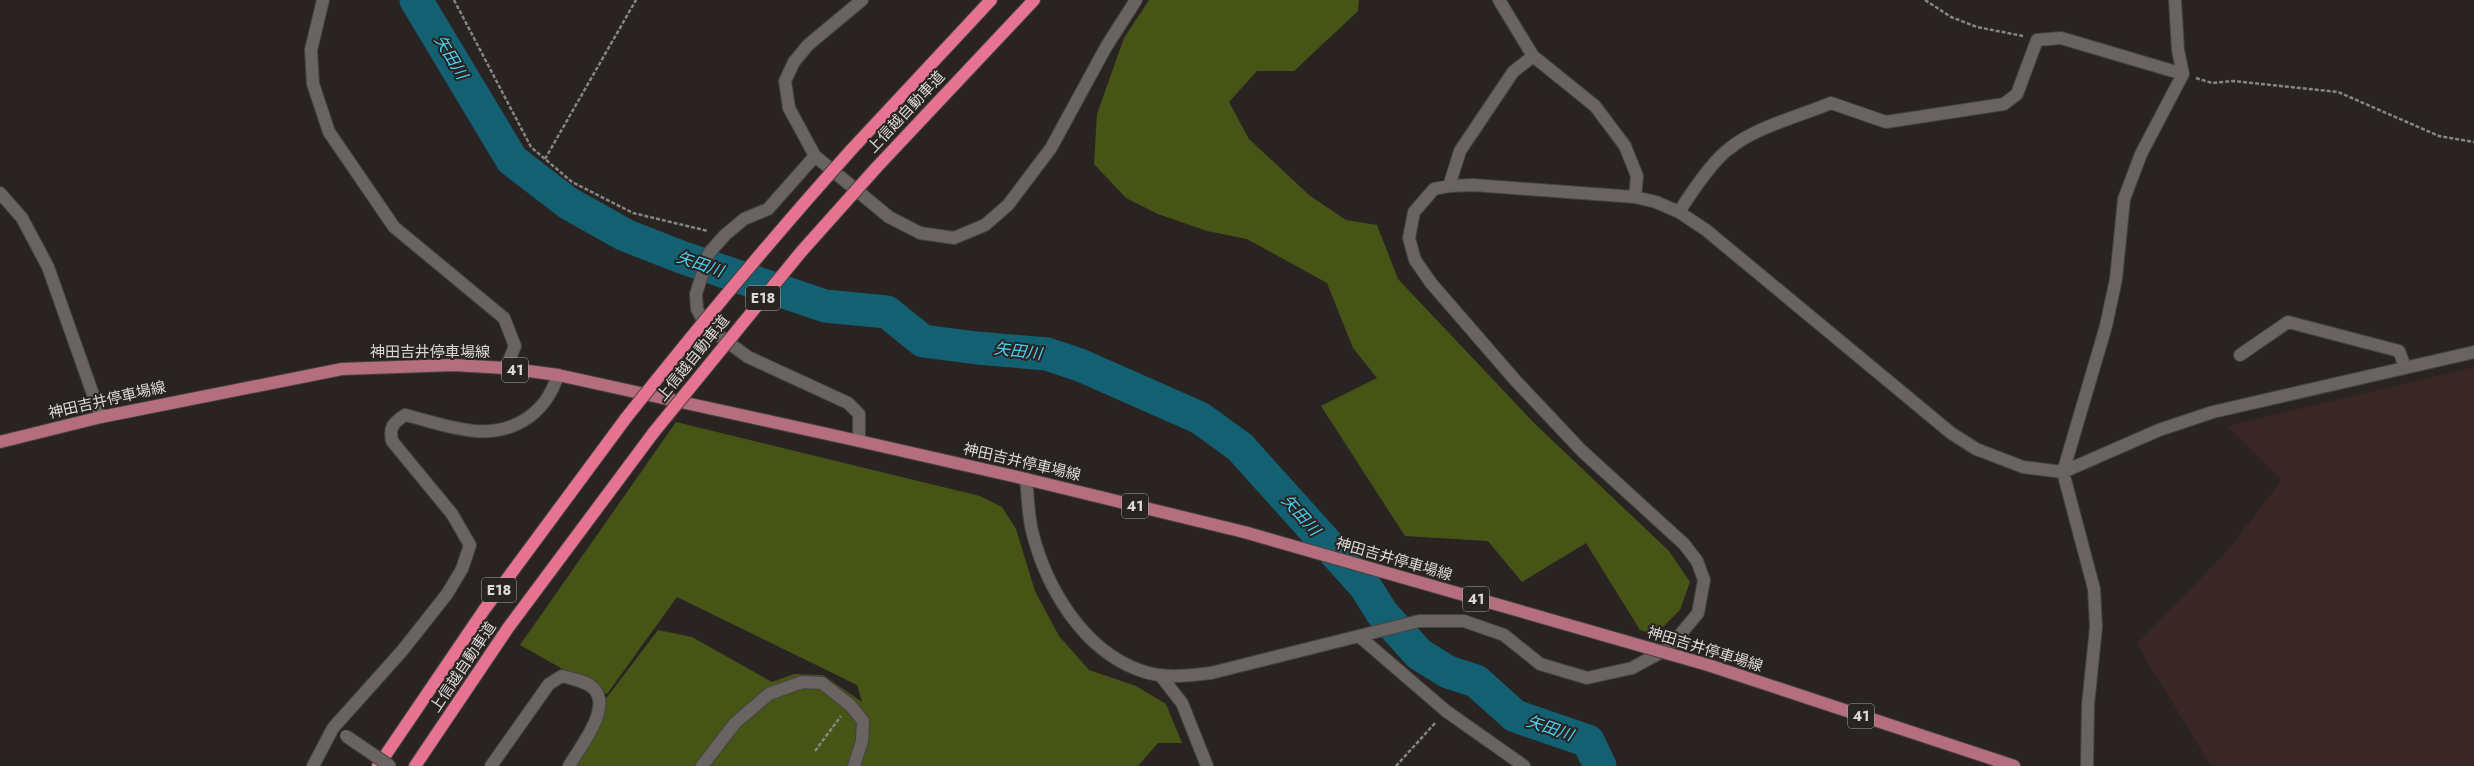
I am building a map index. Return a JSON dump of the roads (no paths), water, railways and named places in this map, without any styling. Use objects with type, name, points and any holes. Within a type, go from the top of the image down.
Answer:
[{"type":"highway","name":"上信越自動車道","points":[[378,766],[484,610],[626,418],[699,326],[774,237],[852,149],[991,0]]},
{"type":"highway","name":"上信越自動車道","points":[[415,766],[508,628],[654,432],[796,258],[876,168],[1034,0]]},
{"type":"main road","name":"神田吉井停車場線","points":[[0,442],[101,416],[342,369],[453,365],[506,368],[558,375],[1026,479],[1244,532],[1708,665],[2014,766]]},
{"type":"street","points":[[323,0],[311,50],[312,84],[329,132],[394,227],[504,318],[515,346],[506,368]]},
{"type":"street","points":[[862,0],[808,45],[794,62],[785,81],[789,108],[815,156],[889,217],[920,233],[954,238],[984,225],[1008,205],[1051,148],[1106,47],[1136,0]]},
{"type":"street","points":[[1499,0],[1533,56],[1595,106],[1625,146],[1637,176],[1635,197]]},
{"type":"street","points":[[2087,766],[2088,706],[2096,607],[2094,589],[2063,472],[2106,326],[2116,278],[2124,199],[2141,154],[2183,74],[2178,50],[2175,0]]},
{"type":"street","points":[[1679,212],[1692,191],[1729,148],[1747,137],[1831,103],[1886,122],[2004,104],[2017,94],[2037,40],[2061,38],[2183,74]]},
{"type":"street","points":[[1449,186],[1460,151],[1513,72],[1533,56]]},
{"type":"street","points":[[815,156],[768,209],[744,220],[725,235],[709,253],[696,294],[697,309],[706,326],[748,357],[848,403],[859,414],[859,441]]},
{"type":"street","points":[[1026,479],[1032,530],[1054,590],[1069,614],[1086,634],[1120,662],[1140,671],[1160,675],[1188,676],[1211,673],[1360,637],[1419,621],[1464,621],[1504,635],[1540,664],[1587,678],[1632,668],[1669,648],[1698,613],[1704,580],[1697,561],[1684,544],[1582,451],[1515,380],[1431,283],[1415,260],[1409,238],[1414,212],[1434,190],[1449,186],[1473,185],[1635,197],[1656,202],[1679,212],[1706,230],[1951,433],[1976,450],[2022,467],[2063,472],[2159,430],[2212,412],[2474,352]]},
{"type":"street","points":[[0,193],[22,218],[48,267],[97,401],[101,416]]},
{"type":"street","points":[[2240,355],[2288,322],[2399,351],[2405,367]]},
{"type":"street","points":[[313,766],[333,728],[402,650],[447,594],[462,569],[470,545],[452,514],[392,441],[390,431],[394,422],[405,415],[476,432],[503,430],[517,426],[538,410],[551,394],[558,375]]},
{"type":"street","points":[[1360,637],[1446,710],[1524,766]]},
{"type":"street","points":[[1160,675],[1182,703],[1207,766]]},
{"type":"street","points":[[491,766],[549,684],[562,676],[594,688],[600,700],[600,712],[569,766]]},
{"type":"street","points":[[702,766],[735,723],[769,694],[802,682],[822,683],[850,705],[862,721],[862,741],[854,766]]},
{"type":"street","points":[[333,728],[390,766]]},
{"type":"waterway","name":"矢田川","points":[[416,0],[512,160],[568,203],[625,235],[681,257],[825,306],[887,312],[923,341],[977,348],[1047,354],[1080,365],[1200,418],[1240,447],[1365,586],[1382,613],[1419,654],[1448,672],[1476,681],[1515,716],[1588,741],[1600,766]]}]
